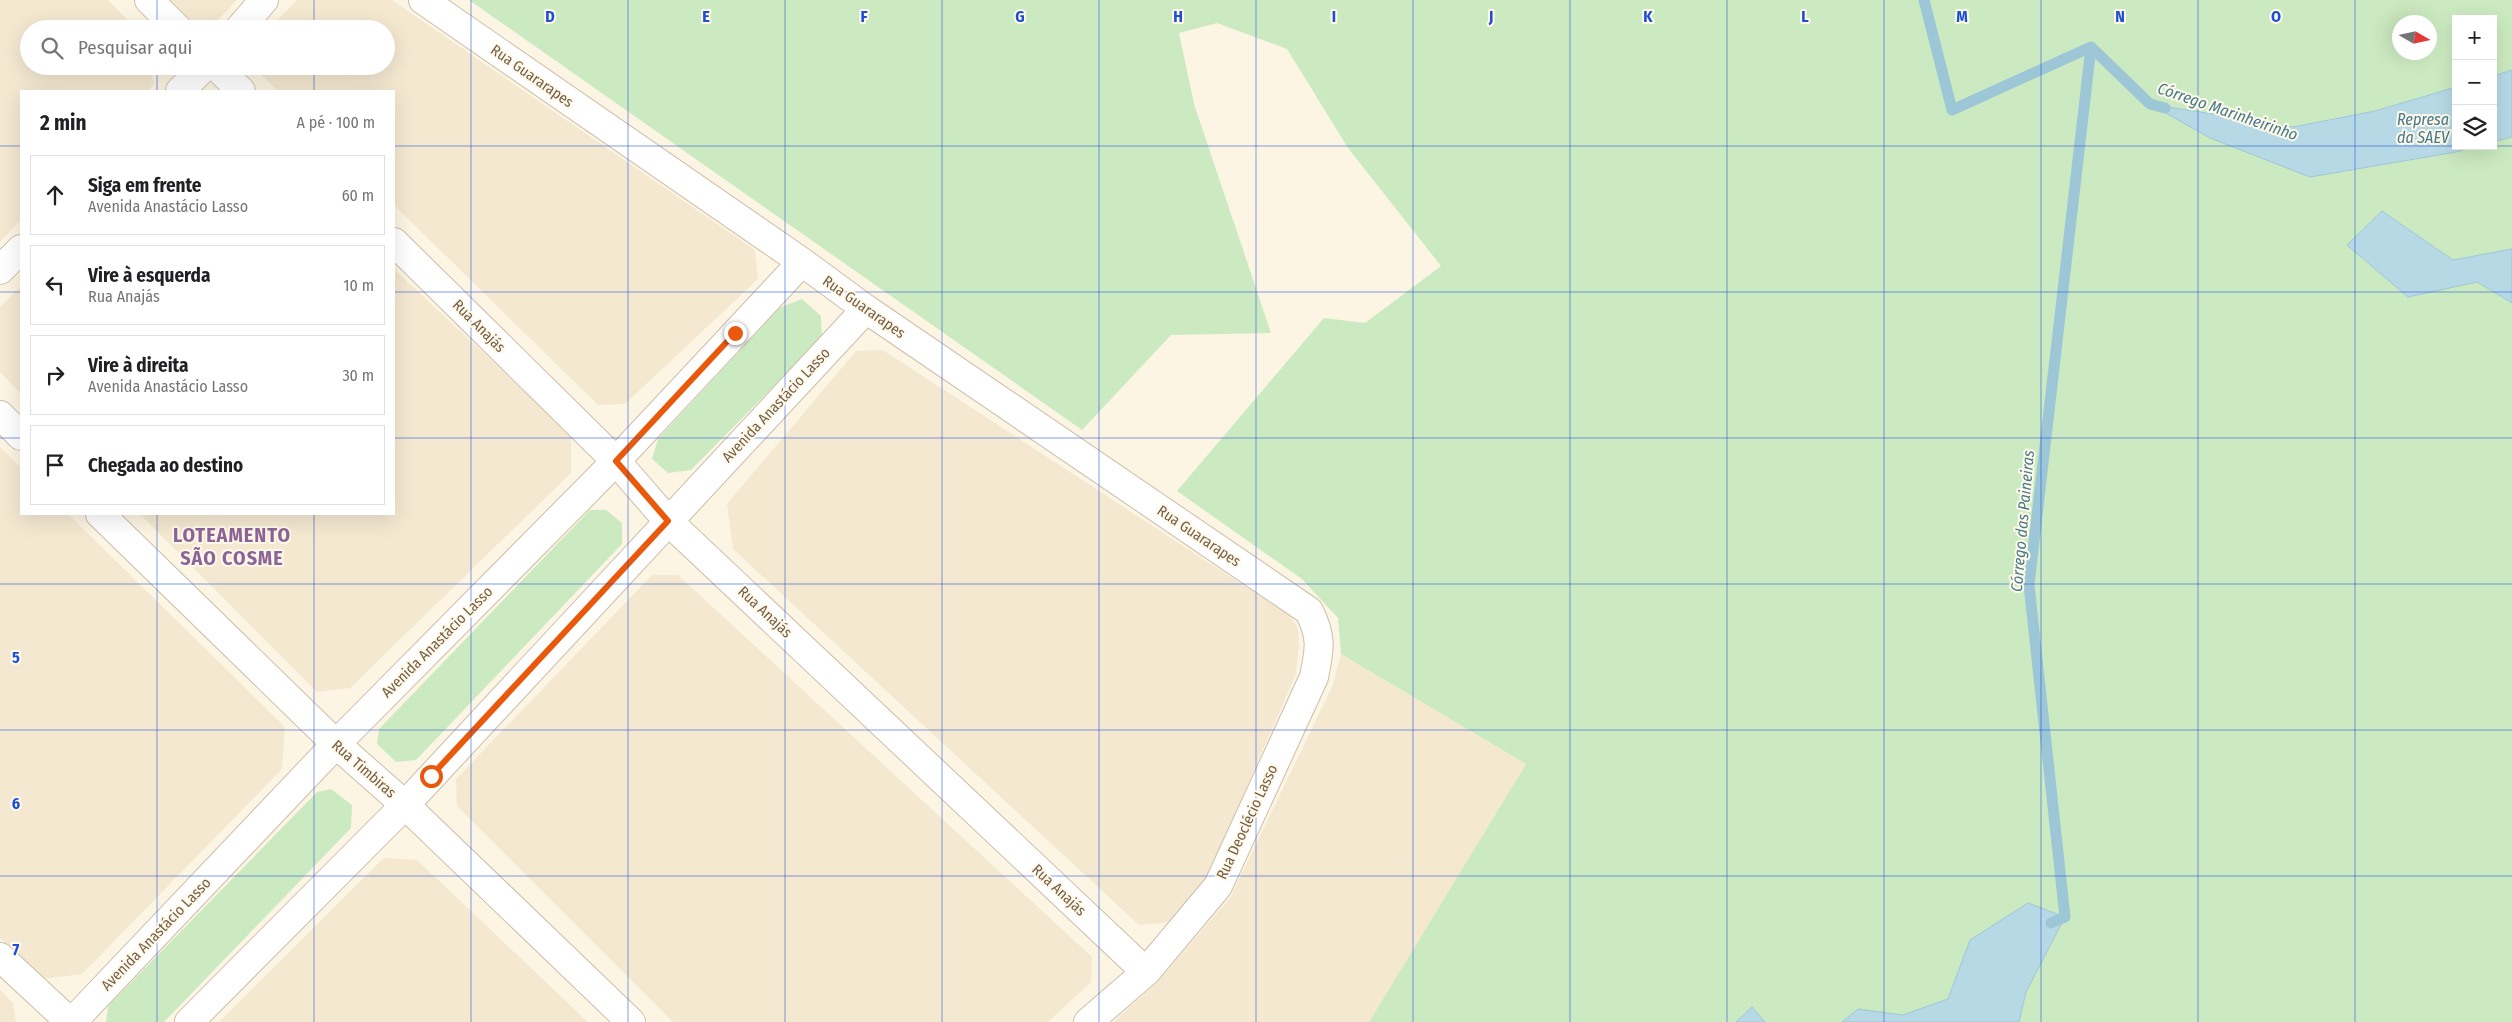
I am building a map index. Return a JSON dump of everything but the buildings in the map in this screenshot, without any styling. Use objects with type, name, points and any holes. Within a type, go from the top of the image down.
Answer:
[{"type":"street","points":[[149,0],[169,20]]},
{"type":"street","points":[[246,20],[264,0]]},
{"type":"street","name":"Rua Guararapes","points":[[423,0],[802,262],[866,309],[1309,611]]},
{"type":"street","points":[[181,90],[196,75]]},
{"type":"street","points":[[225,75],[240,90]]},
{"type":"street","name":"Rua Anajás","points":[[395,243],[616,461],[668,521],[1146,972]]},
{"type":"street","points":[[0,270],[20,250]]},
{"type":"street","name":"Avenida Anastácio Lasso","points":[[71,1022],[336,744],[616,461],[802,262]]},
{"type":"street","name":"Avenida Anastácio Lasso","points":[[188,1022],[405,804],[866,309]]},
{"type":"street","points":[[0,415],[20,435]]},
{"type":"street","name":"Rua Timbiras","points":[[101,515],[336,744],[405,804],[630,1022]]},
{"type":"street","name":"Rua Deoclécio Lasso","points":[[1088,1022],[1146,972],[1218,886],[1314,676],[1319,653],[1318,629],[1309,611]]},
{"type":"street","points":[[0,957],[71,1022]]},
{"type":"shaded area","points":[[0,0],[108,0],[127,20],[20,20],[20,75],[152,75],[154,84],[148,90],[20,90],[20,221],[0,242]]},
{"type":"shaded area","points":[[171,0],[237,0],[218,20],[190,20]]},
{"type":"shaded area","points":[[297,0],[392,0],[755,250],[758,279],[625,404],[598,405],[395,206],[395,90],[277,90],[261,75],[395,75],[395,20],[278,20]]},
{"type":"shaded area","points":[[395,270],[571,435],[571,473],[350,688],[317,692],[141,515],[395,515]]},
{"type":"shaded area","points":[[20,287],[20,393],[0,372],[0,307]]},
{"type":"shaded area","points":[[883,350],[1289,615],[1298,628],[1299,646],[1296,674],[1208,876],[1172,922],[1139,925],[733,549],[727,504],[856,351]]},
{"type":"shaded area","points":[[0,447],[20,467],[20,515],[69,515],[285,727],[282,769],[82,974],[42,979],[0,938]]},
{"type":"shaded area","points":[[652,575],[678,575],[1092,957],[1091,982],[1048,1022],[673,1022],[457,806],[456,779]]},
{"type":"shaded area","points":[[1341,654],[1526,764],[1369,1022],[1113,1022],[1157,983],[1230,898],[1332,687]]},
{"type":"shaded area","points":[[384,858],[417,860],[588,1022],[219,1022]]},
{"type":"shaded area","points":[[0,990],[13,1003],[16,1022],[0,1022]]},
{"type":"green space","points":[[469,0],[2512,0],[2512,70],[2497,75],[2497,15],[2452,15],[2452,88],[2375,111],[2293,127],[2152,104],[2310,177],[2463,150],[2497,150],[2497,141],[2512,137],[2512,249],[2453,260],[2382,211],[2408,297],[2477,282],[2512,303],[2512,1022],[1369,1022],[1526,764],[1341,654],[1338,618],[1302,579],[1177,491],[1324,318],[1365,323],[1441,266],[1348,148],[1287,49],[1217,23],[1179,33],[1194,104],[1271,333],[1171,335],[1082,430]]},
{"type":"green space","points":[[802,299],[821,316],[822,337],[691,470],[668,473],[652,459],[658,439],[779,308]]},
{"type":"green space","points":[[590,510],[606,510],[622,523],[622,544],[416,760],[396,762],[377,744],[379,729]]},
{"type":"green space","points":[[331,789],[352,805],[351,828],[164,1022],[106,1022],[108,1006],[317,792]]},
{"type":"water","name":"Represa da SAEV","points":[[2512,70],[2512,137],[2497,141],[2497,105],[2497,75]]},
{"type":"water","name":"Represa da SAEV","points":[[2452,88],[2452,150],[2463,150],[2310,177],[2210,138],[2150,104],[2293,127],[2375,111]]},
{"type":"water","points":[[2382,211],[2453,260],[2512,249],[2512,303],[2477,282],[2408,297],[2347,245]]},
{"type":"water","points":[[2028,903],[2065,917],[2026,992],[2019,1022],[1842,1022],[1858,1009],[1903,1015],[1948,999],[1970,940]]},
{"type":"water","points":[[1752,1007],[1765,1022],[1736,1022]]},
{"type":"waterway","name":"Córrego Marinheirinho","points":[[1924,0],[1952,110],[2091,47],[2150,104],[2165,108]]},
{"type":"waterway","name":"Córrego das Paineiras","points":[[2051,923],[2065,917],[2029,585],[2091,47]]},
{"type":"district","name":"LOTEAMENTO SÃO COSME","points":[[232,546]]},
{"type":"route","points":[[431,776],[668,521],[616,461],[735,333]]}]
